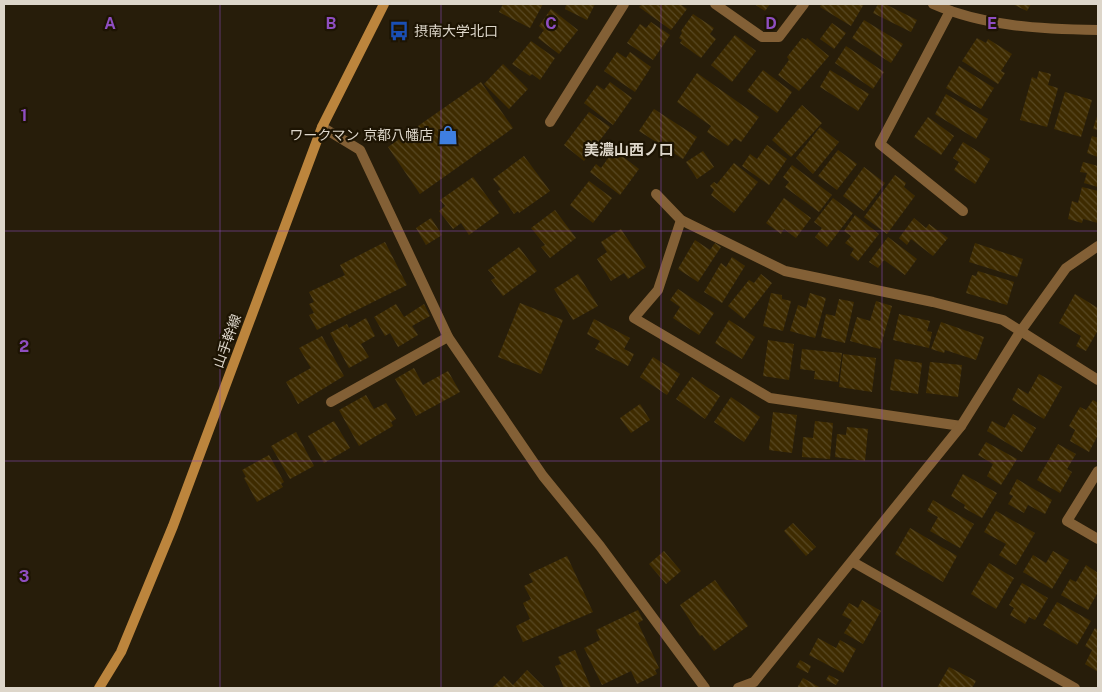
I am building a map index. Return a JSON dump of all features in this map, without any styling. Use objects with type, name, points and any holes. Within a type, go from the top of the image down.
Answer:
[{"type":"main road","name":"山手幹線","points":[[99,688],[121,652],[173,526],[322,127],[384,4]]},
{"type":"street","points":[[550,122],[624,4]]},
{"type":"street","points":[[715,4],[762,36],[780,37],[804,4]]},
{"type":"street","points":[[933,4],[972,19],[1050,29],[1098,30]]},
{"type":"street","points":[[950,11],[880,144],[963,212]]},
{"type":"street","points":[[322,127],[360,150],[448,337],[543,476],[600,546],[705,688]]},
{"type":"street","points":[[656,194],[681,220],[785,271],[933,302],[1003,320],[1098,380]]},
{"type":"street","points":[[681,220],[658,290],[634,318],[770,398],[961,426]]},
{"type":"street","points":[[738,688],[754,682],[853,562],[961,426],[1020,332],[1066,268],[1098,246]]},
{"type":"street","points":[[331,402],[448,337]]},
{"type":"street","points":[[1098,471],[1067,521],[1098,539]]},
{"type":"street","points":[[853,562],[1075,688]]},
{"type":"building","points":[[503,4],[543,4],[530,28],[499,12]]},
{"type":"building","points":[[563,4],[595,4],[587,20],[565,9],[566,5]]},
{"type":"building","points":[[642,4],[680,4],[687,9],[671,30],[639,7]]},
{"type":"building","points":[[754,4],[770,4],[765,11]]},
{"type":"building","points":[[821,4],[864,4],[851,26],[820,7]]},
{"type":"building","points":[[878,4],[885,4],[917,20],[911,32],[873,13]]},
{"type":"building","points":[[1012,4],[1031,4],[1027,11]]},
{"type":"building","points":[[551,9],[578,30],[559,54],[538,38],[544,30],[539,26]]},
{"type":"building","points":[[693,14],[714,28],[710,34],[716,39],[701,58],[680,43],[682,40],[679,38],[682,33],[681,31]]},
{"type":"building","points":[[864,20],[903,44],[891,63],[852,38]]},
{"type":"building","points":[[651,22],[670,35],[653,60],[627,43],[640,24],[646,28]]},
{"type":"building","points":[[832,23],[846,33],[834,49],[820,39]]},
{"type":"building","points":[[735,35],[756,51],[732,82],[711,65]]},
{"type":"building","points":[[802,38],[806,40],[807,38],[829,56],[799,91],[778,75],[789,60],[787,57]]},
{"type":"building","points":[[977,38],[986,43],[988,39],[1012,54],[1001,71],[1005,73],[998,84],[962,61]]},
{"type":"building","points":[[531,41],[555,58],[540,80],[512,64]]},
{"type":"building","points":[[846,46],[884,72],[873,89],[835,63]]},
{"type":"building","points":[[617,52],[626,58],[630,52],[651,67],[635,92],[604,71]]},
{"type":"building","points":[[503,64],[528,89],[509,109],[484,84]]},
{"type":"building","points":[[959,66],[994,88],[981,109],[946,88]]},
{"type":"building","points":[[763,70],[792,92],[777,113],[747,91]]},
{"type":"building","points":[[830,70],[869,94],[858,111],[820,87]]},
{"type":"building","points":[[1039,71],[1051,74],[1048,85],[1058,88],[1047,127],[1020,120],[1032,77],[1037,79]]},
{"type":"building","points":[[697,73],[759,117],[741,142],[735,138],[728,146],[707,132],[711,126],[677,102]]},
{"type":"building","points":[[481,82],[513,128],[420,194],[388,147]]},
{"type":"building","points":[[610,82],[632,98],[613,125],[584,103],[597,85],[604,90]]},
{"type":"building","points":[[1065,92],[1092,100],[1081,137],[1054,129]]},
{"type":"building","points":[[946,94],[988,119],[976,139],[935,114]]},
{"type":"building","points":[[802,105],[822,123],[791,157],[772,140]]},
{"type":"building","points":[[654,109],[697,137],[683,159],[639,131]]},
{"type":"building","points":[[589,112],[610,127],[584,161],[564,145]]},
{"type":"building","points":[[1098,113],[1098,130],[1093,129]]},
{"type":"building","points":[[928,117],[954,136],[941,155],[914,137]]},
{"type":"building","points":[[820,127],[839,142],[813,174],[796,158]]},
{"type":"building","points":[[1092,136],[1098,138],[1098,157],[1087,153]]},
{"type":"building","points":[[963,142],[990,159],[975,184],[954,170],[959,162],[953,158]]},
{"type":"building","points":[[767,145],[787,159],[769,185],[742,166],[750,154],[757,159]]},
{"type":"building","points":[[614,150],[639,169],[620,195],[590,172],[596,164],[601,168]]},
{"type":"building","points":[[838,150],[857,164],[837,190],[818,176]]},
{"type":"building","points":[[703,151],[714,167],[697,179],[686,162]]},
{"type":"building","points":[[524,156],[550,191],[519,213],[518,211],[514,214],[498,191],[501,189],[493,179]]},
{"type":"building","points":[[1083,162],[1098,166],[1098,187],[1084,183],[1087,173],[1080,172]]},
{"type":"building","points":[[734,163],[758,182],[734,213],[711,195],[714,190],[710,186],[714,182],[717,184]]},
{"type":"building","points":[[792,165],[832,195],[819,212],[785,187],[789,182],[783,177]]},
{"type":"building","points":[[864,167],[885,183],[864,211],[843,196]]},
{"type":"building","points":[[895,175],[906,183],[904,187],[915,196],[887,234],[864,217]]},
{"type":"building","points":[[473,177],[499,213],[469,235],[461,223],[453,229],[439,211],[445,206],[440,200]]},
{"type":"building","points":[[589,181],[612,198],[593,223],[570,205]]},
{"type":"building","points":[[1082,187],[1098,191],[1098,223],[1083,219],[1082,223],[1068,219],[1072,201],[1078,203]]},
{"type":"building","points":[[784,198],[811,218],[796,238],[784,229],[781,234],[766,223]]},
{"type":"building","points":[[833,198],[853,213],[827,247],[815,237],[822,228],[814,222]]},
{"type":"building","points":[[555,210],[576,238],[550,258],[541,247],[545,245],[531,228]]},
{"type":"building","points":[[855,215],[879,234],[858,261],[850,255],[854,249],[845,243],[851,236],[844,231]]},
{"type":"building","points":[[431,218],[442,235],[426,245],[416,228]]},
{"type":"building","points":[[914,218],[926,228],[929,224],[948,238],[933,256],[911,239],[907,245],[899,238]]},
{"type":"building","points":[[621,229],[646,267],[628,279],[624,273],[611,281],[597,259],[607,252],[601,242]]},
{"type":"building","points":[[888,237],[917,259],[905,275],[884,260],[878,268],[869,262]]},
{"type":"building","points":[[695,240],[710,250],[715,243],[721,247],[698,282],[678,269]]},
{"type":"building","points":[[385,242],[407,285],[317,330],[309,315],[314,313],[309,304],[314,302],[309,292],[345,275],[340,265]]},
{"type":"building","points":[[975,243],[1023,259],[1017,277],[969,262]]},
{"type":"building","points":[[519,247],[537,271],[503,296],[491,280],[495,278],[488,270]]},
{"type":"building","points":[[732,257],[745,266],[722,303],[704,292],[721,263],[726,267]]},
{"type":"building","points":[[978,271],[1014,282],[1007,305],[966,293],[972,275],[976,276]]},
{"type":"building","points":[[578,274],[598,306],[573,320],[554,289]]},
{"type":"building","points":[[761,274],[772,283],[744,319],[728,306],[749,280],[754,283]]},
{"type":"building","points":[[678,289],[714,313],[699,335],[673,318],[680,307],[670,300]]},
{"type":"building","points":[[771,293],[782,295],[782,299],[791,301],[783,331],[763,326]]},
{"type":"building","points":[[810,293],[826,298],[815,338],[790,331],[798,305],[806,308]]},
{"type":"building","points":[[1075,294],[1098,308],[1098,330],[1086,351],[1076,346],[1081,336],[1059,323]]},
{"type":"building","points":[[839,299],[854,302],[845,343],[821,337],[826,314],[835,316]]},
{"type":"building","points":[[876,301],[892,306],[880,349],[850,341],[857,317],[870,321]]},
{"type":"building","points":[[520,303],[563,320],[541,374],[498,357]]},
{"type":"building","points":[[396,304],[404,317],[424,304],[430,316],[412,326],[418,335],[398,347],[390,333],[385,336],[374,317]]},
{"type":"building","points":[[899,314],[930,321],[927,331],[932,332],[929,348],[893,340]]},
{"type":"building","points":[[366,318],[375,336],[361,344],[369,357],[349,368],[330,333],[347,324],[349,328]]},
{"type":"building","points":[[594,319],[630,338],[624,349],[634,354],[628,366],[595,349],[600,341],[587,334]]},
{"type":"building","points":[[729,320],[755,337],[742,359],[715,343]]},
{"type":"building","points":[[941,322],[984,337],[976,360],[945,350],[944,353],[931,349]]},
{"type":"building","points":[[322,336],[344,376],[298,404],[286,382],[311,368],[299,348]]},
{"type":"building","points":[[768,340],[794,344],[789,380],[763,376]]},
{"type":"building","points":[[802,349],[842,353],[838,382],[814,379],[815,371],[800,369]]},
{"type":"building","points":[[843,354],[876,358],[872,392],[839,387]]},
{"type":"building","points":[[653,357],[680,374],[667,395],[640,377]]},
{"type":"building","points":[[895,359],[922,363],[918,394],[890,390]]},
{"type":"building","points":[[930,362],[962,365],[958,397],[926,393]]},
{"type":"building","points":[[414,368],[423,385],[448,371],[460,392],[416,416],[395,379]]},
{"type":"building","points":[[1039,374],[1062,387],[1044,419],[1012,400],[1018,388],[1028,394]]},
{"type":"building","points":[[692,377],[720,396],[705,419],[676,399]]},
{"type":"building","points":[[366,395],[374,409],[386,403],[396,419],[391,422],[393,426],[359,446],[339,410]]},
{"type":"building","points":[[731,397],[760,417],[744,442],[714,422]]},
{"type":"building","points":[[1093,400],[1098,403],[1098,435],[1089,452],[1070,441],[1075,430],[1069,426],[1080,407],[1086,410]]},
{"type":"building","points":[[640,404],[650,420],[631,433],[620,418]]},
{"type":"building","points":[[773,412],[797,415],[792,453],[769,450]]},
{"type":"building","points":[[1013,414],[1036,428],[1022,452],[987,431],[992,421],[1005,428]]},
{"type":"building","points":[[334,421],[350,448],[324,463],[308,436]]},
{"type":"building","points":[[815,421],[833,423],[830,459],[802,457],[803,437],[813,438]]},
{"type":"building","points":[[847,427],[868,429],[865,461],[835,457],[837,434],[846,435]]},
{"type":"building","points":[[296,432],[314,466],[290,479],[271,446]]},
{"type":"building","points":[[986,442],[1017,459],[1001,485],[987,476],[993,464],[978,455]]},
{"type":"building","points":[[1058,444],[1076,454],[1067,469],[1072,472],[1060,493],[1037,480]]},
{"type":"building","points":[[269,455],[284,482],[281,484],[283,487],[257,502],[244,478],[246,477],[242,470]]},
{"type":"building","points":[[963,474],[997,493],[982,518],[964,508],[965,505],[951,496]]},
{"type":"building","points":[[1017,479],[1052,500],[1045,514],[1028,505],[1024,513],[1008,504],[1013,496],[1009,494]]},
{"type":"building","points":[[933,500],[974,524],[960,548],[930,531],[938,517],[927,511]]},
{"type":"building","points":[[996,511],[1035,533],[1016,565],[999,555],[1006,544],[984,532]]},
{"type":"building","points":[[793,523],[816,547],[806,556],[784,531]]},
{"type":"building","points":[[910,528],[957,556],[943,582],[895,554]]},
{"type":"building","points":[[664,551],[681,571],[666,584],[649,564]]},
{"type":"building","points":[[1053,551],[1069,560],[1052,589],[1023,572],[1033,555],[1046,563]]},
{"type":"building","points":[[567,556],[593,612],[523,642],[516,626],[530,619],[523,603],[531,599],[524,586],[533,582],[529,574]]},
{"type":"building","points":[[989,563],[1014,578],[996,609],[971,594]]},
{"type":"building","points":[[1086,565],[1098,573],[1098,592],[1088,610],[1061,595],[1070,579],[1076,582]]},
{"type":"building","points":[[715,580],[748,626],[714,651],[702,635],[700,636],[680,605]]},
{"type":"building","points":[[1022,583],[1048,598],[1035,620],[1029,617],[1025,624],[1010,615],[1014,608],[1009,605]]},
{"type":"building","points":[[862,600],[881,611],[863,644],[844,633],[852,620],[842,615],[849,603],[858,608]]},
{"type":"building","points":[[1057,602],[1091,621],[1077,645],[1043,625]]},
{"type":"building","points":[[638,610],[643,620],[638,623],[659,668],[655,670],[657,674],[637,684],[631,671],[602,685],[584,648],[600,640],[596,630]]},
{"type":"building","points":[[1095,628],[1098,630],[1098,672],[1085,664],[1092,650],[1085,646]]},
{"type":"building","points":[[818,638],[836,648],[840,640],[856,649],[843,673],[809,655]]},
{"type":"building","points":[[575,650],[591,688],[564,688],[555,666],[561,664],[558,657]]},
{"type":"building","points":[[800,660],[811,666],[808,673],[796,667]]},
{"type":"building","points":[[949,667],[976,681],[972,688],[937,688]]},
{"type":"building","points":[[527,670],[545,688],[492,688],[504,676],[513,685]]},
{"type":"building","points":[[829,675],[839,680],[836,685],[826,680]]},
{"type":"building","points":[[803,678],[821,688],[797,688]]},
{"type":"place","name":"摂南大学北口","points":[[399,31]]},
{"type":"place","name":"ワークマン 京都八幡店","points":[[448,135]]},
{"type":"district","name":"美濃山西ノ口","points":[[629,149]]}]
